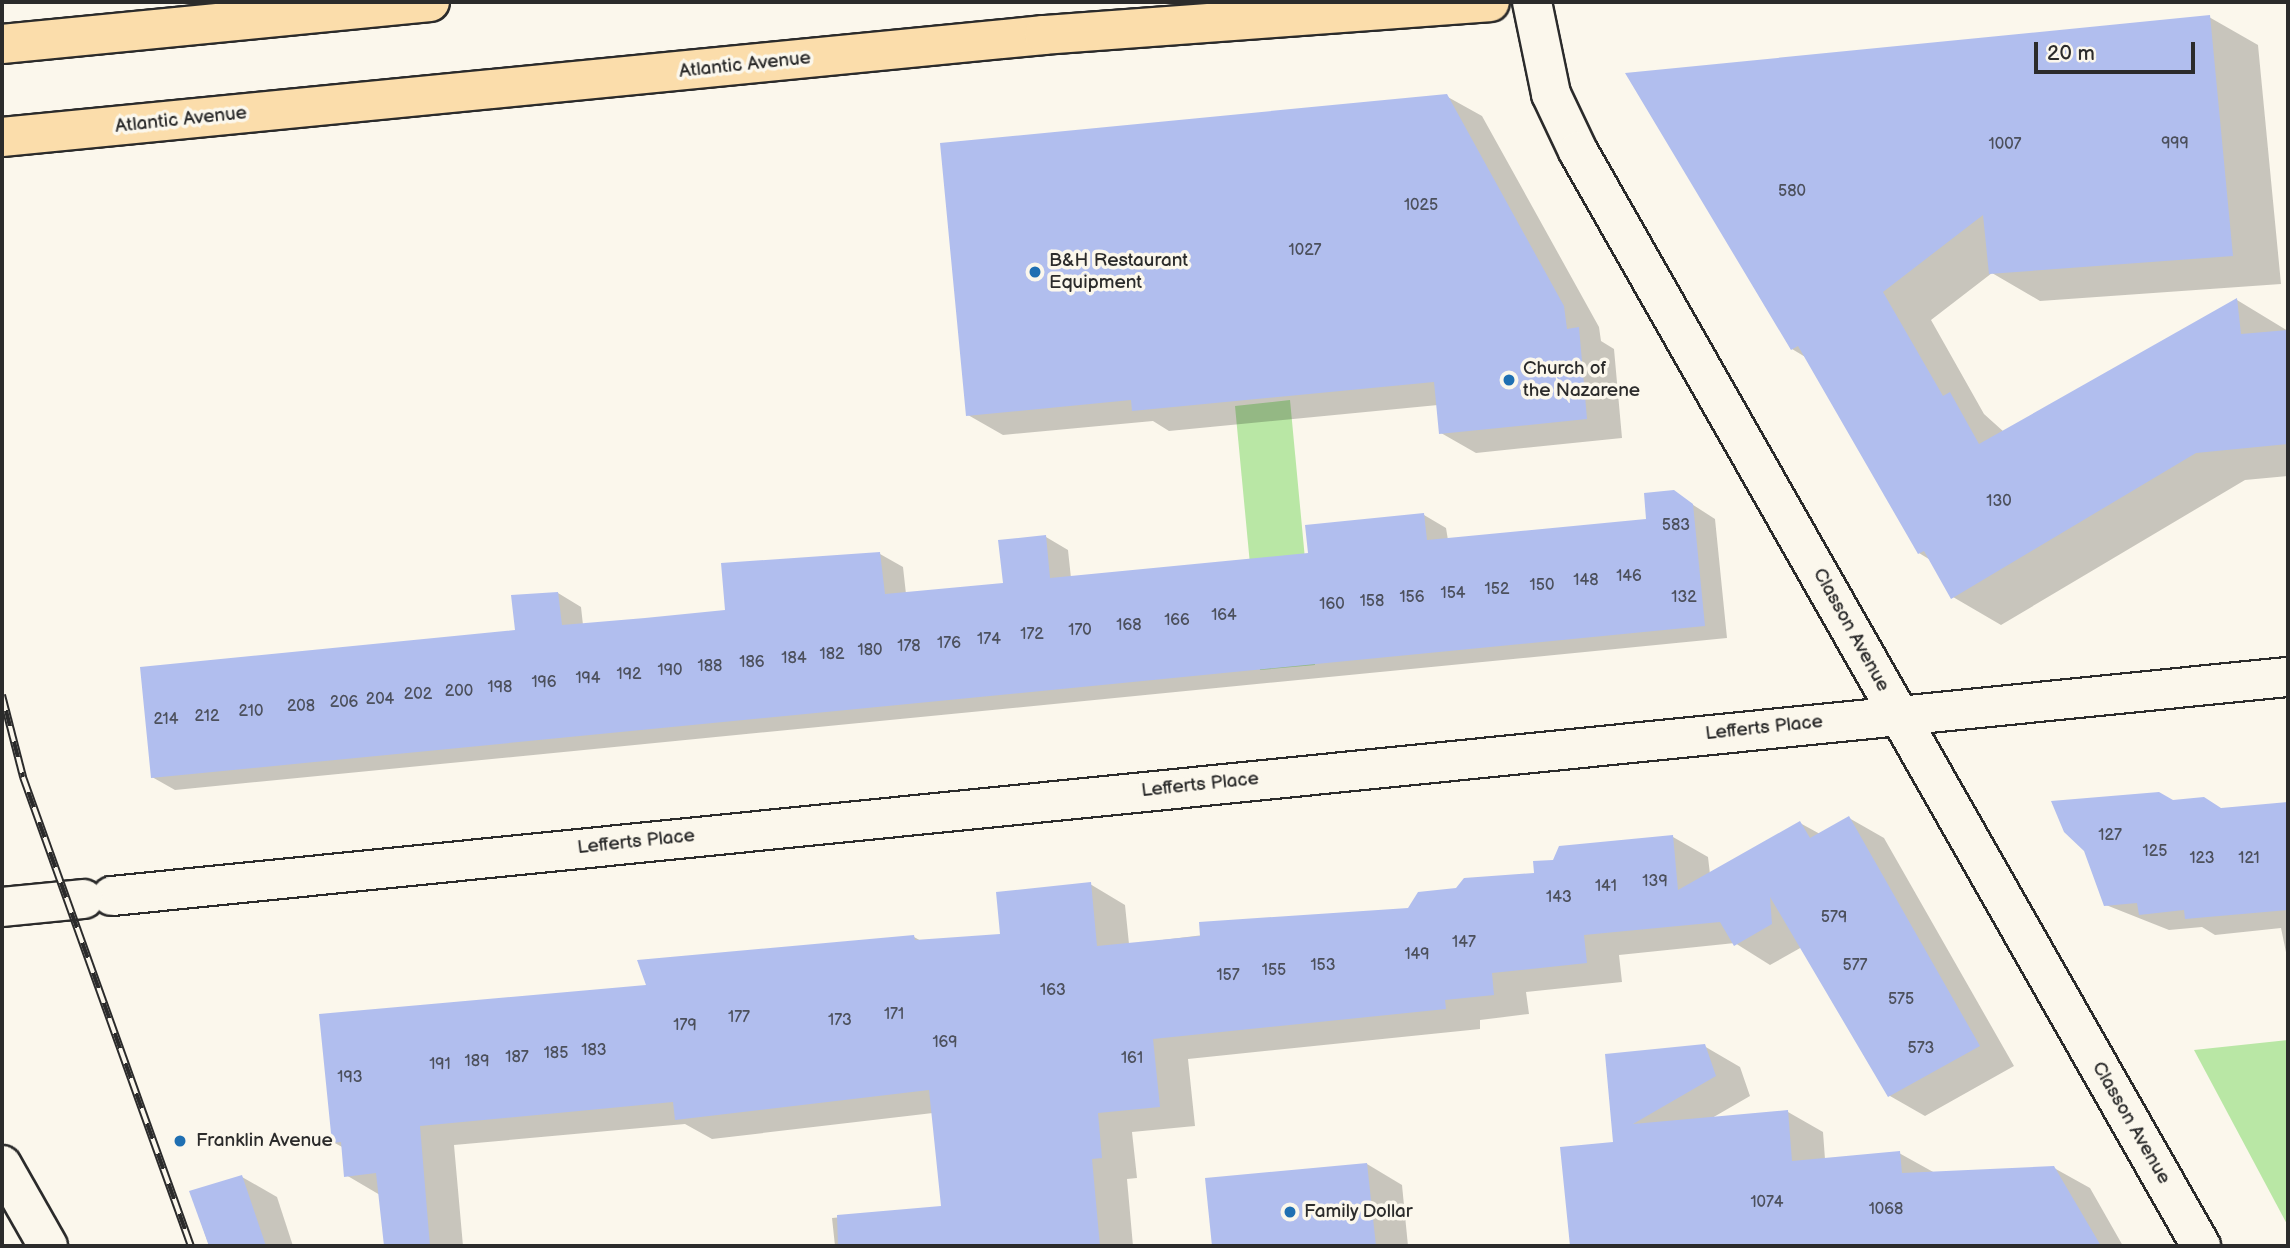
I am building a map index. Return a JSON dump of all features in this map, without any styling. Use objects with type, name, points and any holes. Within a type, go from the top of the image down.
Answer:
[{"type":"main road","points":[[2,44],[430,2]]},
{"type":"main road","name":"Atlantic Avenue","points":[[2,137],[1044,35],[1490,2]]},
{"type":"street","name":"Classon Avenue","points":[[1532,2],[1551,94],[1578,150],[2201,1246]]},
{"type":"street","name":"Lefferts Place","points":[[2,907],[2288,677]]},
{"type":"street","points":[[2,1165],[48,1246]]},
{"type":"green space","points":[[1290,400],[1315,665],[1260,670],[1235,406]]},
{"type":"green space","points":[[2288,1040],[2288,1226],[2194,1050]]},
{"type":"building","points":[[2210,15],[2233,256],[1989,274],[1983,215],[1883,292],[1943,396],[1950,392],[1979,444],[2237,298],[2241,334],[2288,330],[2288,444],[2196,453],[1951,599],[1924,551],[1918,554],[1798,346],[1791,350],[1625,73]]},
{"type":"building","points":[[1447,94],[1564,306],[1567,329],[1579,327],[1587,419],[1439,434],[1434,382],[1132,411],[1131,400],[966,416],[940,143]]},
{"type":"building","points":[[1674,490],[1693,504],[1705,626],[151,778],[140,667],[515,630],[511,595],[558,592],[562,625],[645,618],[725,610],[721,563],[880,552],[885,594],[1003,583],[998,540],[1046,535],[1050,578],[1308,553],[1305,525],[1424,513],[1427,540],[1646,519],[1644,493]]},
{"type":"building","points":[[2159,792],[2173,800],[2204,797],[2221,808],[2288,802],[2288,910],[2185,919],[2184,910],[2139,915],[2137,903],[2104,906],[2084,851],[2064,832],[2051,801]]},
{"type":"building","points":[[1849,816],[1980,1046],[1888,1097],[1770,897],[1772,924],[1734,946],[1720,922],[1584,935],[1587,963],[1492,973],[1494,995],[1445,1000],[1446,1009],[1153,1039],[1160,1107],[1098,1113],[1102,1158],[1092,1159],[1100,1246],[838,1246],[837,1215],[941,1206],[929,1090],[675,1120],[673,1102],[420,1126],[430,1246],[384,1246],[376,1173],[344,1177],[341,1142],[332,1143],[319,1014],[646,985],[637,960],[914,935],[915,940],[1000,934],[996,892],[1091,882],[1097,946],[1200,936],[1199,922],[1408,908],[1418,892],[1456,888],[1464,878],[1534,873],[1533,861],[1553,860],[1559,846],[1673,835],[1678,890],[1800,821],[1810,838]]},
{"type":"building","points":[[1705,1044],[1716,1076],[1633,1124],[1788,1110],[1792,1161],[1900,1151],[1902,1173],[2054,1166],[2101,1246],[1570,1246],[1560,1147],[1613,1142],[1605,1054]]},
{"type":"building","name":"Family Dollar","points":[[1367,1163],[1376,1246],[1212,1246],[1205,1178]]},
{"type":"building","points":[[242,1175],[266,1246],[209,1246],[189,1191]]},
{"type":"railway","points":[[2,695],[23,777],[191,1246]]},
{"type":"place","name":"B&H Restaurant Equipment","points":[[1035,272]]},
{"type":"place","name":"Church of the Nazarene","points":[[1509,380]]},
{"type":"place","name":"Franklin Avenue","points":[[180,1141]]},
{"type":"place","name":"Family Dollar","points":[[1290,1212]]}]
